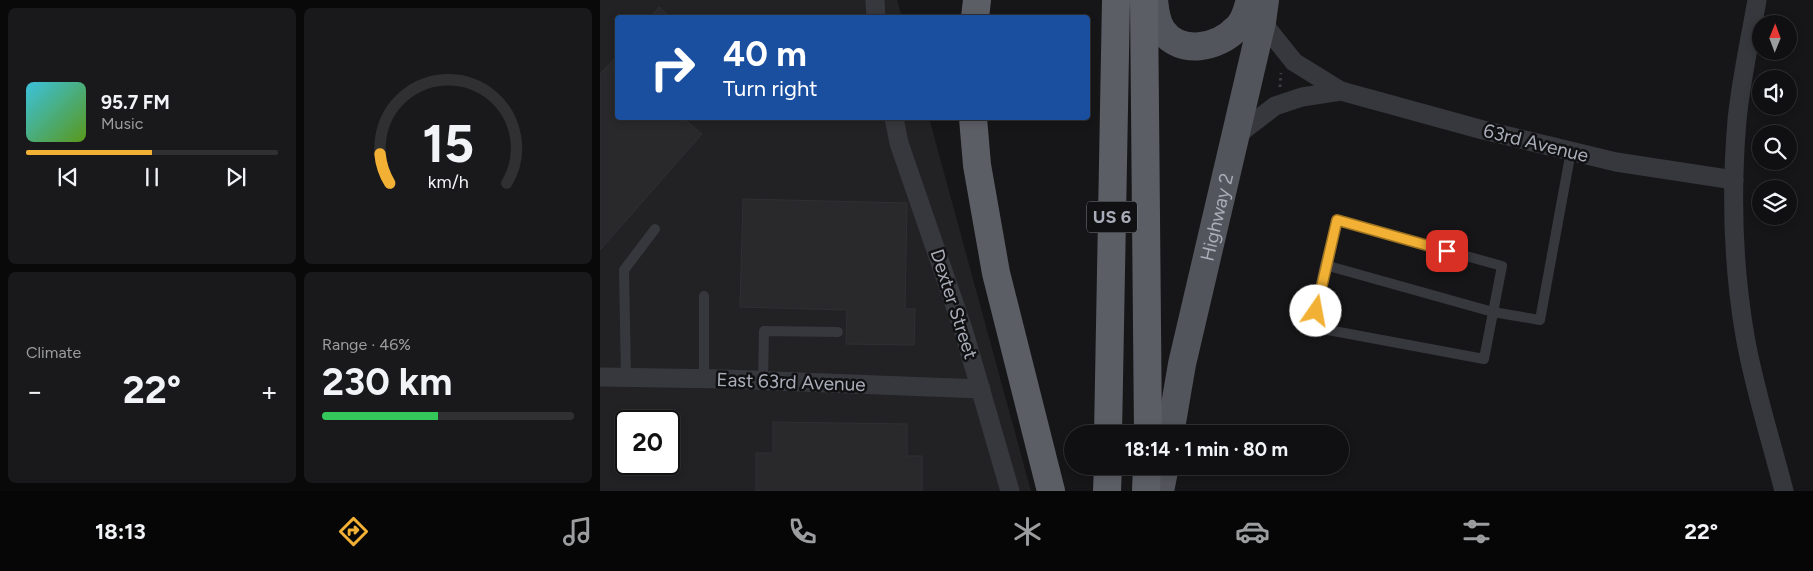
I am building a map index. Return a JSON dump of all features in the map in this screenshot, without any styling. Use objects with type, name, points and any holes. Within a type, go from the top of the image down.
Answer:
[{"type":"highway","points":[[975,15],[977,0]]},
{"type":"highway","name":"US 6","points":[[1108,425],[1116,0]]},
{"type":"highway","name":"US 6","points":[[1144,0],[1148,425]]},
{"type":"highway","points":[[973,120],[977,164],[996,273],[1051,491]]},
{"type":"highway","points":[[1107,491],[1108,475]]},
{"type":"highway","points":[[1146,491],[1147,475]]},
{"type":"main road","points":[[1154,0],[1156,16],[1162,30],[1173,41],[1251,66]]},
{"type":"main road","points":[[1189,47],[1212,45],[1228,36],[1238,28],[1245,17],[1259,7]]},
{"type":"main road","name":"Highway 2","points":[[1172,425],[1182,364],[1251,66],[1259,7]]},
{"type":"main road","points":[[1160,491],[1163,475]]},
{"type":"street","points":[[875,0],[876,15]]},
{"type":"street","points":[[1757,0],[1737,119],[1734,180],[1738,283],[1745,337],[1784,491]]},
{"type":"street","name":"63rd Avenue","points":[[1259,7],[1294,62],[1341,91],[1483,130],[1616,162],[1734,180]]},
{"type":"street","name":"63rd Avenue","points":[[1236,136],[1275,106],[1302,97],[1341,91]]},
{"type":"street","name":"Dexter Street","points":[[894,120],[899,143],[963,329],[1010,491]]},
{"type":"street","name":"East 63rd Avenue","points":[[600,377],[763,380],[981,388]]},
{"type":"lane","points":[[1325,265],[1493,312],[1540,320],[1571,151]]},
{"type":"lane","points":[[1337,220],[1502,266],[1484,359],[1312,327],[1325,265],[1337,220]]},
{"type":"lane","points":[[626,378],[624,270],[654,229]]},
{"type":"lane","points":[[704,296],[704,379]]},
{"type":"lane","points":[[763,380],[764,331],[838,332]]},
{"type":"path","points":[[1282,92],[1280,83],[1283,64]]},
{"type":"shaded area","points":[[600,0],[897,0],[901,15],[615,15],[615,120],[930,120],[1031,491],[600,491]]},
{"type":"building","points":[[659,7],[668,15],[652,15]]},
{"type":"building","points":[[615,58],[615,120],[685,120],[702,134],[600,250],[600,74]]},
{"type":"building","points":[[743,199],[907,203],[905,309],[915,309],[914,345],[846,344],[847,310],[740,307]]},
{"type":"building","points":[[773,422],[907,424],[907,456],[922,456],[922,491],[756,491],[756,453],[773,453]]},
{"type":"route","points":[[1316,311],[1325,265],[1337,220],[1447,251]]}]
